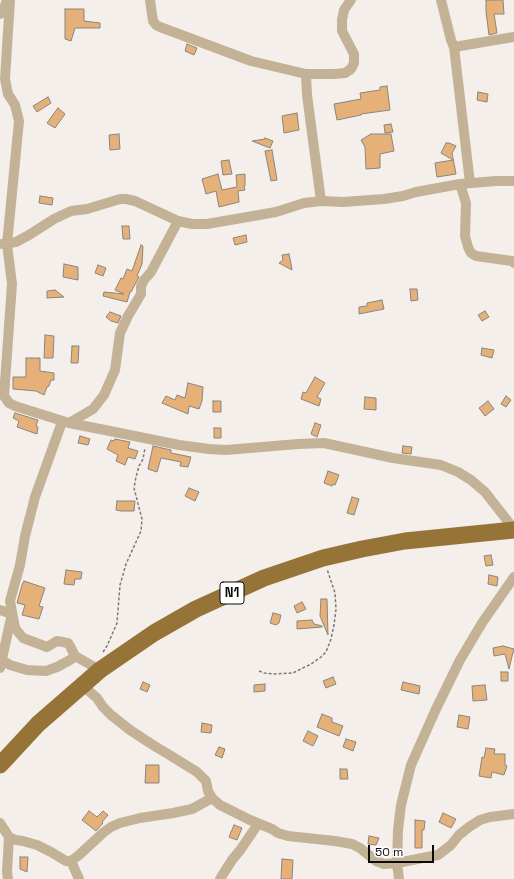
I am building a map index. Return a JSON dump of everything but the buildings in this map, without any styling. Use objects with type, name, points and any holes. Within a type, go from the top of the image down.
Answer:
[{"type":"highway","name":"N1","points":[[0,765],[38,724],[83,686],[96,668],[196,609],[264,578],[323,558],[405,541],[514,529]]},
{"type":"street","points":[[0,14],[9,0]]},
{"type":"street","points":[[9,0],[6,79],[8,94],[15,105],[19,121],[3,244],[12,284],[4,396],[9,403],[66,423],[179,445],[226,450],[324,443],[393,458],[441,465],[458,472],[471,480],[485,492],[514,529]]},
{"type":"street","points":[[150,0],[153,21],[160,27],[251,61],[306,74],[334,74],[351,69],[354,63],[354,54],[342,31],[344,10],[351,0]]},
{"type":"street","points":[[441,0],[454,47],[465,183],[465,236],[468,247],[471,253],[476,256],[512,261],[514,263]]},
{"type":"street","points":[[454,47],[514,37]]},
{"type":"street","points":[[306,74],[307,94],[321,201]]},
{"type":"street","points":[[3,244],[16,242],[54,219],[71,212],[87,209],[120,199],[135,200],[178,221],[192,224],[207,224],[276,212],[304,203],[384,199],[465,183],[514,181]]},
{"type":"street","points":[[96,668],[75,656],[68,643],[57,641],[47,647],[23,638],[15,628],[10,601],[35,497],[66,423],[93,409],[104,395],[115,370],[120,333],[141,294],[141,286],[144,280],[151,272],[178,221]]},
{"type":"street","points":[[399,879],[397,863],[398,830],[404,790],[412,765],[436,709],[460,660],[482,623],[514,577]]},
{"type":"street","points":[[0,610],[12,614]]},
{"type":"street","points":[[12,614],[1,664],[27,670],[46,671],[57,667],[75,656]]},
{"type":"street","points":[[83,686],[97,698],[102,708],[111,716],[130,730],[202,776],[206,781],[208,791],[212,798],[220,805],[258,824],[288,836],[352,844],[360,848],[376,861],[384,864],[397,863],[438,855],[451,845],[459,835],[480,820],[490,817],[514,814]]},
{"type":"street","points":[[0,823],[9,837],[37,845],[66,861],[71,861],[104,832],[120,823],[192,809],[212,798]]},
{"type":"street","points":[[220,879],[258,824]]},
{"type":"street","points":[[8,879],[9,837]]},
{"type":"street","points":[[71,861],[79,879]]},
{"type":"path","points":[[96,668],[117,623],[120,585],[126,564],[141,531],[142,519],[134,488],[139,466],[143,459],[148,439]]},
{"type":"path","points":[[259,671],[274,674],[293,673],[311,664],[326,652],[331,639],[336,609],[335,593],[323,558]]}]
